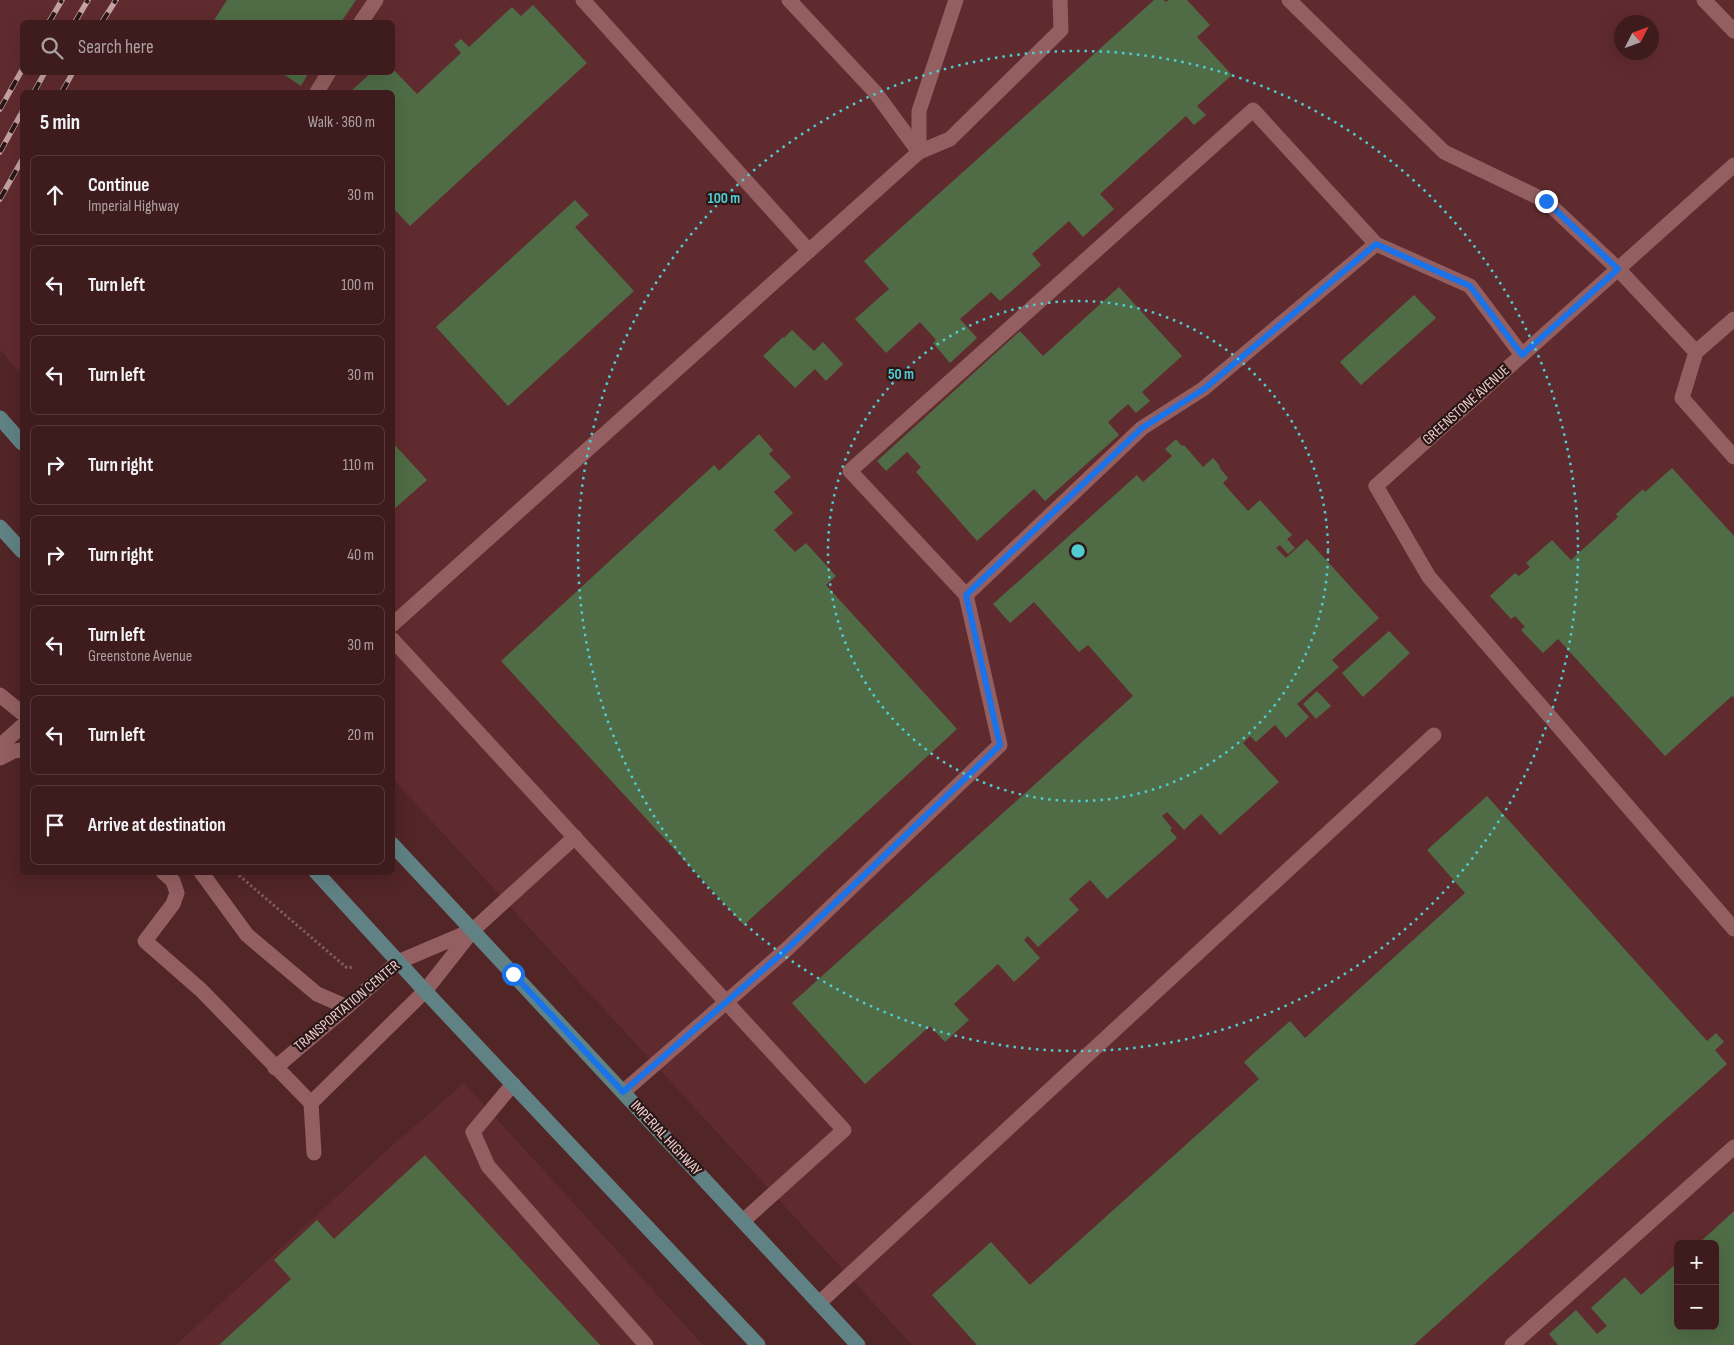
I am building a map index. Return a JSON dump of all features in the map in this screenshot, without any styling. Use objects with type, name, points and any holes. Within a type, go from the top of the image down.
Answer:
[{"type":"main road","points":[[0,418],[20,441]]},
{"type":"main road","points":[[0,527],[20,549]]},
{"type":"main road","name":"IMPERIAL HIGHWAY","points":[[395,847],[858,1345]]},
{"type":"main road","points":[[319,875],[425,991],[758,1345]]},
{"type":"street","points":[[362,20],[376,0]]},
{"type":"street","points":[[582,0],[809,251]]},
{"type":"street","points":[[788,0],[875,92],[919,152]]},
{"type":"street","points":[[919,152],[919,111],[956,0]]},
{"type":"street","points":[[395,622],[919,152],[950,139],[1061,30],[1060,0]]},
{"type":"street","points":[[1289,0],[1444,152],[1546,201],[1618,269],[1696,352]]},
{"type":"street","points":[[1704,0],[1734,31]]},
{"type":"street","points":[[318,90],[327,75]]},
{"type":"street","points":[[623,1092],[787,949],[1000,745],[966,595],[850,471],[1252,110],[1376,244],[1470,286],[1522,355]]},
{"type":"street","name":"GREENSTONE AVENUE","points":[[1734,165],[1376,486],[1429,577],[1734,929]]},
{"type":"street","points":[[966,595],[1142,428],[1204,389],[1376,244]]},
{"type":"street","points":[[1734,319],[1696,352],[1682,398],[1734,457]]},
{"type":"street","points":[[395,642],[844,1130],[743,1221]]},
{"type":"street","points":[[0,695],[20,711]]},
{"type":"street","points":[[0,746],[20,728]]},
{"type":"street","points":[[819,1303],[1434,735]]},
{"type":"street","points":[[0,758],[20,750]]},
{"type":"street","points":[[311,1104],[425,991],[473,930],[575,837]]},
{"type":"street","points":[[166,875],[173,881],[177,894],[173,904],[144,941],[201,990],[311,1104],[314,1153]]},
{"type":"street","points":[[203,875],[247,935],[318,994],[347,1007]]},
{"type":"street","name":"TRANSPORTATION CENTER","points":[[275,1068],[398,962],[473,930]]},
{"type":"street","points":[[513,1084],[473,1132],[488,1166],[646,1345]]},
{"type":"street","points":[[1512,1345],[1734,1147]]},
{"type":"path","points":[[238,875],[347,968],[361,966]]},
{"type":"shaded area","points":[[0,0],[1734,0],[1734,1345],[912,1345],[395,781],[395,90],[20,90],[20,373],[0,350]]},
{"type":"shaded area","points":[[464,1083],[703,1345],[176,1345],[386,1151]]},
{"type":"building","points":[[227,0],[356,0],[342,20],[214,20]]},
{"type":"building","points":[[1154,0],[1164,0],[1166,2],[1169,0],[1187,0],[1210,25],[1197,37],[1232,75],[1197,106],[1206,115],[1194,125],[1186,116],[1100,194],[1114,209],[1083,237],[1069,221],[1032,254],[1041,265],[1000,301],[991,292],[960,319],[977,338],[950,363],[933,343],[936,340],[920,322],[886,353],[855,319],[889,289],[864,261]]},
{"type":"building","points":[[533,5],[587,63],[410,226],[395,210],[395,90],[352,90],[369,75],[395,75],[395,71],[417,94],[461,53],[454,45],[461,39],[469,47],[512,7],[521,16]]},
{"type":"building","points":[[284,75],[307,75],[301,86]]},
{"type":"building","points":[[575,200],[589,215],[575,227],[634,291],[508,406],[436,327]]},
{"type":"building","points":[[1119,287],[1182,356],[1142,392],[1150,401],[1136,413],[1128,404],[1108,422],[1119,435],[1045,501],[1034,489],[977,541],[916,472],[921,467],[907,452],[886,471],[877,461],[1020,331],[1043,356]]},
{"type":"building","points":[[1414,295],[1436,318],[1361,385],[1340,362]]},
{"type":"building","points":[[792,330],[814,351],[823,342],[843,364],[826,381],[815,369],[795,388],[763,356]]},
{"type":"building","points":[[759,434],[773,450],[769,454],[791,477],[774,492],[793,513],[774,530],[795,552],[806,543],[836,576],[826,585],[957,729],[744,925],[501,661],[714,465],[719,471]]},
{"type":"building","points":[[1176,439],[1182,446],[1184,445],[1203,467],[1213,458],[1228,478],[1223,483],[1248,511],[1260,500],[1292,535],[1287,539],[1295,548],[1288,554],[1280,545],[1276,548],[1286,558],[1307,539],[1379,618],[1332,660],[1339,667],[1297,704],[1309,717],[1286,738],[1275,725],[1256,742],[1250,736],[1243,743],[1279,782],[1220,835],[1201,814],[1184,830],[1167,812],[1162,816],[1172,828],[1170,830],[1177,838],[1107,899],[1090,880],[1069,899],[1079,910],[1038,947],[1028,936],[1024,940],[1040,958],[1014,982],[998,964],[954,1004],[969,1020],[945,1042],[930,1026],[865,1084],[792,1003],[1133,696],[1088,645],[1079,652],[1034,602],[1010,623],[993,604],[1137,475],[1143,482],[1172,456],[1165,449]]},
{"type":"building","points":[[395,445],[427,480],[395,508]]},
{"type":"building","points":[[1672,468],[1734,536],[1734,698],[1732,696],[1665,756],[1558,639],[1543,653],[1521,630],[1525,627],[1515,616],[1511,619],[1490,596],[1515,573],[1519,576],[1530,567],[1526,563],[1552,540],[1571,560],[1618,517],[1616,514],[1643,489],[1645,492]]},
{"type":"building","points":[[1389,631],[1410,653],[1363,697],[1342,673]]},
{"type":"building","points":[[1317,691],[1331,706],[1316,719],[1303,704]]},
{"type":"building","points":[[1487,796],[1707,1041],[1716,1033],[1724,1042],[1715,1050],[1727,1064],[1414,1345],[977,1345],[932,1295],[991,1242],[1030,1285],[1259,1079],[1244,1062],[1290,1021],[1305,1038],[1465,893],[1427,850]]},
{"type":"building","points":[[425,1155],[600,1345],[219,1345],[291,1279],[274,1260],[317,1220],[334,1239]]},
{"type":"building","points":[[1734,1211],[1734,1345],[1558,1345],[1549,1334],[1576,1310],[1597,1334],[1607,1326],[1591,1308],[1625,1277],[1641,1295],[1674,1266],[1674,1330],[1719,1330],[1719,1240],[1702,1240]]},
{"type":"railway","points":[[50,20],[62,0]]},
{"type":"railway","points":[[76,20],[88,0]]},
{"type":"railway","points":[[103,20],[116,0]]},
{"type":"railway","points":[[0,109],[20,74]]},
{"type":"railway","points":[[35,90],[43,75]]},
{"type":"railway","points":[[63,90],[71,75]]},
{"type":"railway","points":[[0,152],[20,116]]},
{"type":"railway","points":[[0,199],[20,164]]},
{"type":"route","points":[[513,974],[623,1092],[787,949],[1000,745],[966,595],[1142,428],[1204,389],[1376,244],[1470,286],[1522,355],[1618,269],[1546,201]]}]
